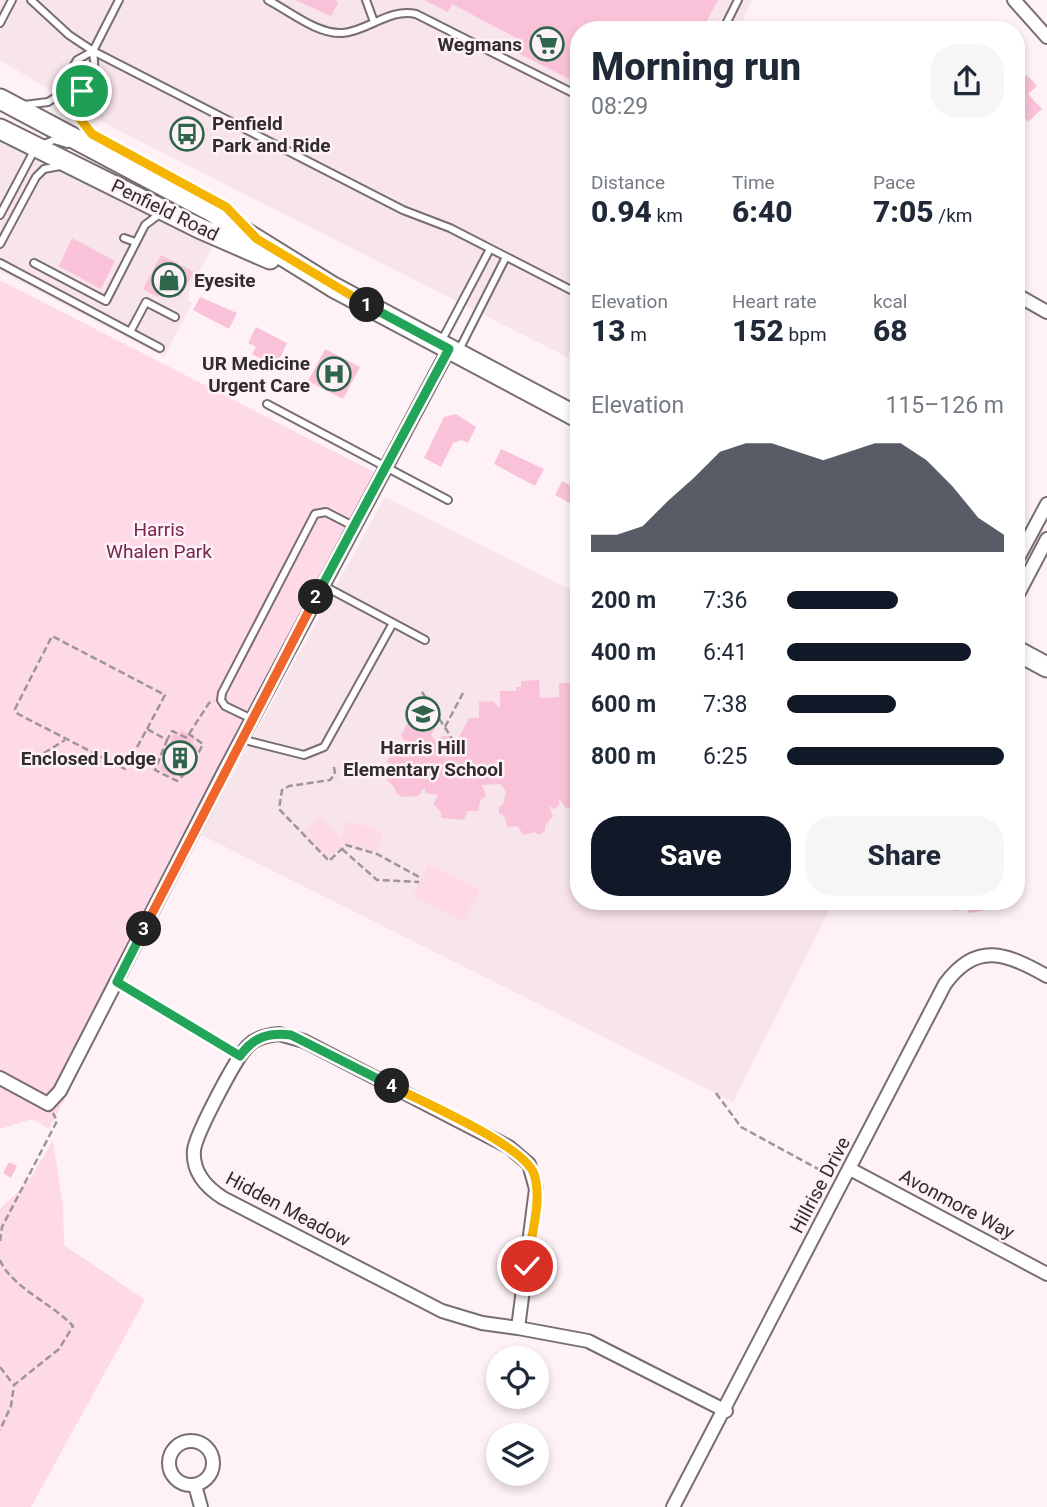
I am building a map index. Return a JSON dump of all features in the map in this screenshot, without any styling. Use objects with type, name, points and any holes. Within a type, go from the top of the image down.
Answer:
[{"type":"main road","name":"Penfield Road","points":[[8,102],[180,194],[333,287]]},
{"type":"main road","name":"Penfield Road","points":[[0,129],[164,211],[333,287],[570,413]]},
{"type":"main road","points":[[1025,655],[1047,667]]},
{"type":"street","points":[[1014,0],[1047,37]]},
{"type":"street","points":[[1025,300],[1047,312]]},
{"type":"street","points":[[0,1078],[48,1104],[60,1091],[241,738],[449,349]]},
{"type":"street","points":[[1025,545],[1047,504]]},
{"type":"street","points":[[1025,582],[1047,539]]},
{"type":"street","name":"Hillrise Drive","points":[[673,1507],[726,1410],[769,1319],[843,1183],[938,996],[961,965],[973,958],[997,955],[1024,964],[1047,976]]},
{"type":"street","name":"Hidden Meadow","points":[[518,1328],[536,1189],[534,1174],[521,1155],[291,1035],[279,1034],[258,1039],[240,1056],[194,1149],[197,1170],[211,1190],[442,1311],[461,1319],[587,1341],[726,1410]]},
{"type":"street","name":"Avonmore Way","points":[[850,1169],[1047,1274]]},
{"type":"street","points":[[195,1485],[201,1507]]},
{"type":"lane","points":[[0,23],[12,0]]},
{"type":"lane","points":[[31,0],[69,35],[93,51],[403,210],[489,248],[570,289]]},
{"type":"lane","points":[[119,0],[93,51],[94,66],[77,103],[77,115],[85,129],[226,207],[257,239]]},
{"type":"lane","points":[[268,0],[334,32],[346,33],[407,12],[416,14],[570,91]]},
{"type":"lane","points":[[366,0],[374,22]]},
{"type":"lane","points":[[728,21],[738,0]]},
{"type":"lane","points":[[8,102],[48,102],[56,97],[77,60],[93,51]]},
{"type":"lane","points":[[0,215],[36,147],[54,140],[138,180],[180,194]]},
{"type":"lane","points":[[0,244],[38,174],[53,166],[75,166]]},
{"type":"lane","points":[[34,263],[106,301],[145,225],[164,211]]},
{"type":"lane","points":[[124,238],[135,242]]},
{"type":"lane","points":[[449,349],[489,248]]},
{"type":"lane","points":[[449,349],[506,257]]},
{"type":"lane","points":[[0,263],[160,348]]},
{"type":"lane","points":[[130,332],[146,302],[175,317]]},
{"type":"lane","points":[[267,404],[448,500]]},
{"type":"lane","points":[[251,719],[225,706],[221,700],[315,514],[326,512],[353,526]]},
{"type":"lane","points":[[322,585],[425,640]]},
{"type":"lane","points":[[241,738],[304,755],[324,747],[393,623]]},
{"type":"path","points":[[52,636],[165,695],[147,729],[125,769],[18,714],[15,709],[52,636]]},
{"type":"path","points":[[422,692],[455,743]]},
{"type":"path","points":[[445,727],[463,693]]},
{"type":"path","points":[[189,734],[203,744],[191,768],[177,780],[155,769],[172,730],[187,738],[189,734],[209,702],[221,700]]},
{"type":"path","points":[[147,729],[167,740]]},
{"type":"path","points":[[44,753],[67,739]]},
{"type":"path","points":[[334,767],[335,774],[330,780],[289,786],[282,790],[279,808],[329,861],[346,845],[377,854],[420,880],[377,880],[342,849]]},
{"type":"path","points":[[117,982],[240,1056]]},
{"type":"path","points":[[716,1093],[741,1127],[843,1183]]},
{"type":"path","points":[[0,1241],[2,1227],[58,1121],[48,1104]]},
{"type":"path","points":[[0,1260],[22,1287],[57,1309],[73,1326],[59,1349],[14,1385],[11,1406],[0,1430]]},
{"type":"path","points":[[0,1367],[14,1385]]},
{"type":"shaded area","points":[[0,0],[752,0],[742,21],[570,21],[570,352],[567,357],[110,126],[0,60]]},
{"type":"shaded area","points":[[0,139],[213,245],[190,290],[188,301],[192,303],[164,357],[0,271]]},
{"type":"shaded area","name":"Harris Hill Elementary School","points":[[385,497],[570,590],[570,910],[829,910],[733,1102],[200,834]]},
{"type":"green space","name":"Harris Whalen Park","points":[[0,280],[374,472],[57,1084],[69,1091],[49,1129],[32,1119],[0,1129]]},
{"type":"green space","points":[[319,816],[341,837],[347,820],[383,832],[376,853],[345,843],[328,860],[302,834]]},
{"type":"green space","points":[[428,864],[480,889],[464,921],[412,896]]},
{"type":"green space","points":[[53,1140],[63,1207],[64,1245],[145,1300],[31,1507],[0,1507],[0,1209],[29,1181]]},
{"type":"building","points":[[295,0],[336,0],[338,3],[331,16]]},
{"type":"building","name":"Wegmans","points":[[424,0],[718,0],[707,21],[570,21],[570,79],[512,50],[518,39],[452,4],[448,12]]},
{"type":"building","points":[[1027,75],[1037,86],[1028,94],[1042,109],[1028,122],[1025,118]]},
{"type":"building","points":[[72,238],[115,261],[101,289],[59,266]]},
{"type":"building","name":"Eyesite","points":[[161,255],[194,272],[180,297],[162,288],[158,297],[143,289]]},
{"type":"building","points":[[200,297],[237,313],[229,329],[193,310]]},
{"type":"building","points":[[256,327],[287,343],[279,360],[268,354],[265,361],[252,354],[256,347],[248,343]]},
{"type":"building","name":"UR Medicine Urgent Care","points":[[325,349],[360,367],[343,399],[308,381]]},
{"type":"building","points":[[456,414],[476,427],[468,443],[462,440],[453,443],[441,467],[424,458],[444,417]]},
{"type":"building","points":[[501,449],[544,469],[535,486],[494,464]]},
{"type":"building","points":[[562,481],[570,485],[570,503],[555,495]]},
{"type":"building","points":[[539,680],[540,698],[559,697],[559,683],[570,683],[570,807],[566,808],[559,799],[559,805],[554,809],[549,806],[553,816],[545,826],[545,831],[539,835],[534,832],[523,835],[518,826],[508,827],[504,816],[499,813],[506,792],[501,784],[482,785],[486,796],[481,799],[478,811],[468,811],[464,820],[441,818],[441,812],[433,804],[438,795],[425,793],[425,787],[418,796],[402,797],[387,780],[392,771],[387,762],[394,748],[407,744],[401,736],[408,722],[414,718],[431,718],[436,727],[431,735],[437,743],[442,736],[449,736],[456,743],[469,718],[479,718],[479,702],[493,701],[500,709],[500,691],[516,691],[516,687],[521,687],[521,681]]},
{"type":"building","name":"Enclosed Lodge","points":[[181,730],[195,738],[192,744],[198,747],[190,765],[183,762],[175,777],[160,770],[173,734],[178,736]]},
{"type":"building","points":[[9,1162],[17,1166],[11,1178],[3,1173]]},
{"type":"place","name":"Wegmans","points":[[547,44]]},
{"type":"place","name":"Penfield Park and Ride","points":[[187,134]]},
{"type":"place","name":"Eyesite","points":[[169,280]]},
{"type":"place","name":"UR Medicine Urgent Care","points":[[334,374]]},
{"type":"place","name":"Harris Hill Elementary School","points":[[423,714]]},
{"type":"place","name":"Enclosed Lodge","points":[[180,758]]},
{"type":"route","points":[[82,91],[77,103],[77,115],[80,123],[92,134],[226,207],[257,239],[333,287],[449,349],[241,738],[117,982],[240,1056],[258,1039],[268,1035],[291,1035],[521,1155],[534,1174],[536,1189],[527,1266]]}]
